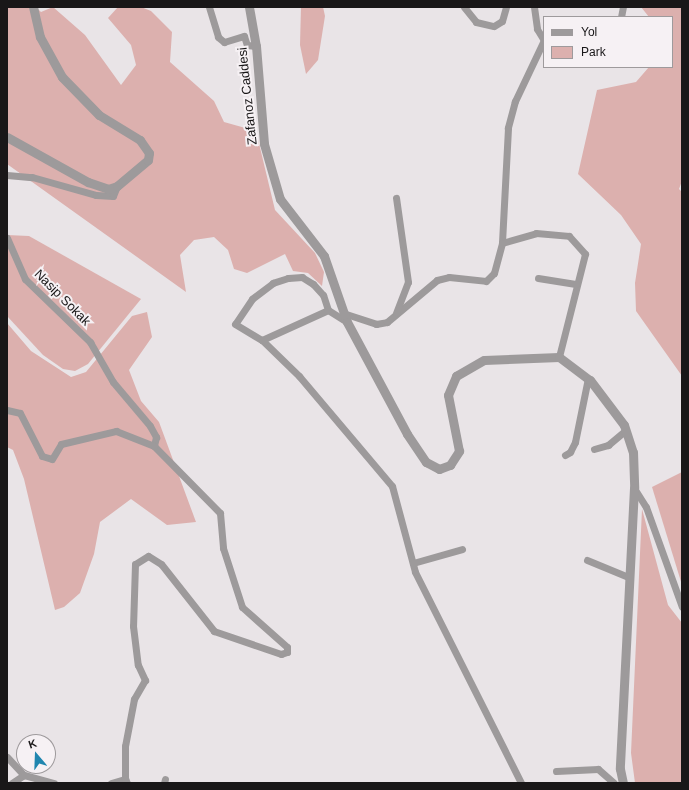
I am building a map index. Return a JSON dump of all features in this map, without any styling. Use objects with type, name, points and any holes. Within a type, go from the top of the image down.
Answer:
[{"type":"street","points":[[7,137],[88,182],[108,189],[117,186],[146,165],[150,153],[140,140],[99,115],[62,77],[40,37],[33,7]]},
{"type":"street","points":[[209,7],[218,37],[224,42],[244,36],[247,44],[256,46]]},
{"type":"street","name":"Zafanoz Caddesi","points":[[249,7],[256,46],[264,144],[280,199],[324,256],[347,322],[407,434],[426,462],[439,470],[450,466],[459,451],[448,395],[456,376],[484,360],[559,357]]},
{"type":"street","points":[[464,7],[476,22],[494,26],[502,21],[506,7]]},
{"type":"street","points":[[534,7],[537,29],[543,38]]},
{"type":"street","points":[[343,313],[376,324],[387,322],[437,280],[449,277],[486,281],[494,273],[502,243],[508,128],[515,101],[543,42]]},
{"type":"street","points":[[7,175],[32,177],[96,195],[113,196],[117,186]]},
{"type":"street","points":[[396,198],[408,282],[396,313]]},
{"type":"street","points":[[502,243],[536,233],[569,236],[584,254],[582,273],[576,284],[559,357],[588,378],[626,430],[632,452],[634,488],[628,577],[620,769],[623,783]]},
{"type":"street","name":"Nasip Sokak","points":[[7,238],[24,279],[90,342],[108,371],[150,426],[156,437],[154,446]]},
{"type":"street","points":[[347,322],[328,310],[323,296],[313,284],[302,277],[288,278],[273,283],[252,300],[235,324],[262,340],[299,376],[392,486],[413,563],[448,641],[521,783]]},
{"type":"street","points":[[538,278],[576,284]]},
{"type":"street","points":[[262,340],[328,310]]},
{"type":"street","points":[[565,454],[570,452],[575,442],[588,378]]},
{"type":"street","points":[[7,410],[20,413],[42,456],[52,459],[61,444],[116,431],[154,446],[220,513],[223,548],[242,607],[287,647],[281,654],[214,631],[161,564],[148,556],[135,564],[133,626],[138,665],[145,680],[134,699],[125,746],[126,781],[111,783]]},
{"type":"street","points":[[594,449],[608,445],[626,430]]},
{"type":"street","points":[[634,488],[646,507],[682,607]]},
{"type":"street","points":[[413,563],[462,549]]},
{"type":"street","points":[[587,560],[628,577]]},
{"type":"street","points":[[7,757],[24,775],[54,783]]},
{"type":"street","points":[[556,771],[598,769],[614,783]]},
{"type":"street","points":[[12,783],[24,775]]},
{"type":"green space","points":[[7,7],[36,7],[41,12],[53,7],[85,35],[121,85],[136,65],[131,45],[108,18],[118,7],[141,7],[151,11],[172,32],[170,62],[214,101],[224,122],[256,131],[275,210],[315,253],[324,272],[322,286],[308,273],[293,271],[285,254],[247,273],[234,269],[228,250],[214,237],[194,240],[180,255],[186,292],[7,164]]},
{"type":"green space","points":[[301,7],[323,7],[325,16],[318,60],[306,74],[300,45]]},
{"type":"green space","points":[[641,7],[682,7],[682,181],[679,189],[682,192],[682,376],[636,311],[635,283],[641,244],[621,215],[578,174],[597,90],[636,82],[648,68],[673,68],[673,16],[648,16]]},
{"type":"green space","points":[[7,235],[29,236],[141,299],[88,364],[75,371],[63,369],[43,355],[7,316]]},
{"type":"green space","points":[[147,312],[152,337],[129,370],[141,401],[159,422],[196,522],[167,525],[131,499],[100,522],[94,554],[80,593],[64,607],[55,610],[24,479],[13,450],[7,447],[7,323],[31,351],[71,377],[86,372],[132,316]]},
{"type":"green space","points":[[682,472],[682,585],[652,487]]},
{"type":"green space","points":[[642,509],[668,605],[682,623],[682,783],[635,783],[631,753]]}]
